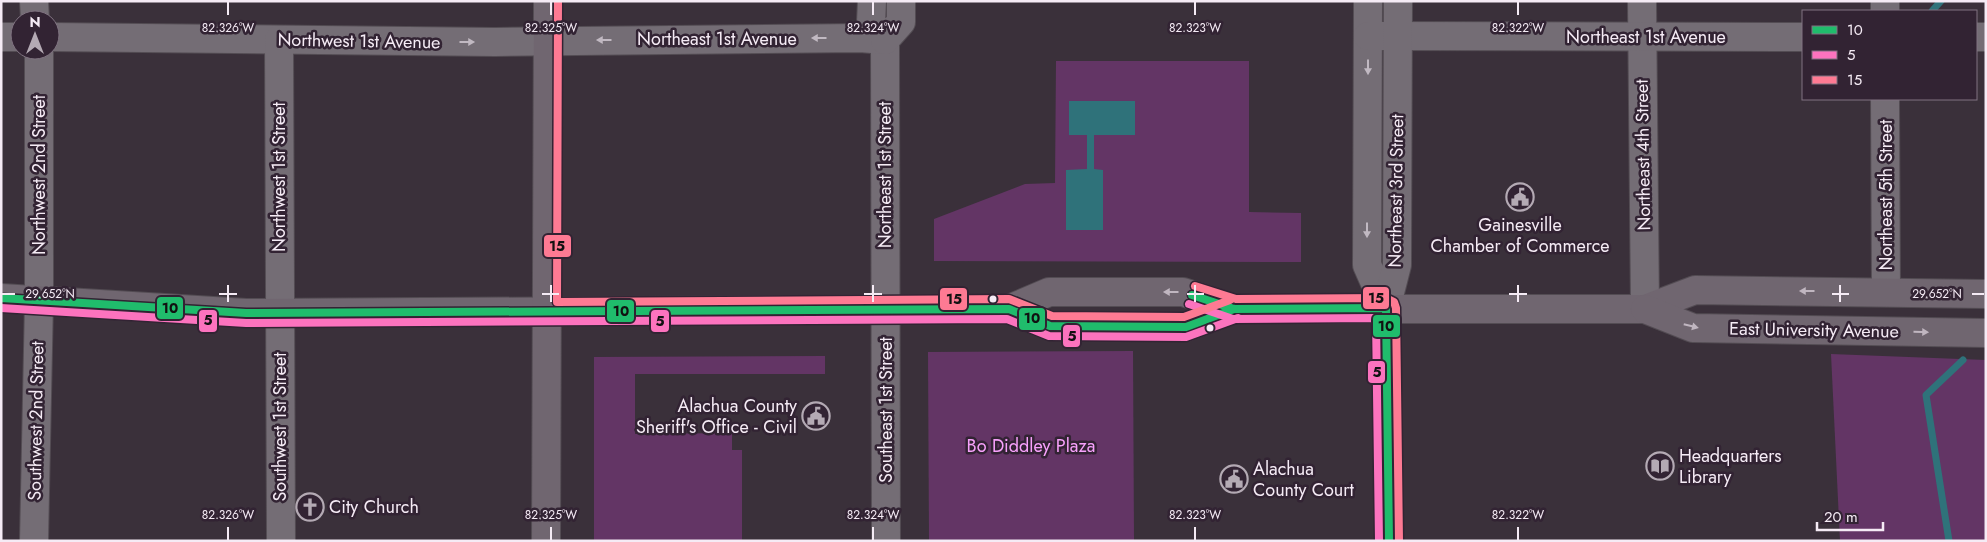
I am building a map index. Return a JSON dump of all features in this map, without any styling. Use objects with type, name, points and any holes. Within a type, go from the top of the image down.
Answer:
[{"type":"main road","points":[[546,541],[548,1]]},
{"type":"main road","name":"East University Avenue","points":[[1,298],[142,308],[280,313],[1009,309],[1050,326],[1186,327],[1234,309],[1645,309],[1695,290],[1986,294]]},
{"type":"main road","name":"East University Avenue","points":[[1645,309],[1693,328],[1986,333]]},
{"type":"street","points":[[872,1],[871,22],[885,40],[901,22],[901,1]]},
{"type":"street","name":"Northeast 3rd Street","points":[[1368,1],[1367,266],[1386,308]]},
{"type":"street","name":"Northeast 3rd Street","points":[[1386,308],[1397,265],[1398,1]]},
{"type":"street","name":"Northeast 4th Street","points":[[1642,1],[1645,309]]},
{"type":"street","name":"Northeast 1st Avenue","points":[[1368,36],[1802,37]]},
{"type":"street","name":"Northwest 1st Avenue","points":[[60,37],[383,42],[548,41]]},
{"type":"street","name":"Northeast 1st Avenue","points":[[548,41],[860,38],[885,40]]},
{"type":"street","name":"Northwest 1st Street","points":[[280,40],[280,313]]},
{"type":"street","name":"Northeast 1st Street","points":[[885,40],[885,310]]},
{"type":"street","name":"Northwest 2nd Street","points":[[39,60],[39,300]]},
{"type":"street","name":"Northeast 5th Street","points":[[1885,100],[1886,292]]},
{"type":"street","name":"Southwest 2nd Street","points":[[34,541],[39,300]]},
{"type":"street","points":[[1386,308],[1389,541]]},
{"type":"street","name":"Southeast 1st Street","points":[[885,310],[886,541]]},
{"type":"street","name":"Southwest 1st Street","points":[[280,313],[281,541]]},
{"type":"green space","points":[[1056,61],[1249,61],[1249,212],[1301,213],[1301,262],[934,261],[934,219],[1025,184],[1055,183]]},
{"type":"green space","name":"Bo Diddley Plaza","points":[[1133,351],[1134,541],[929,541],[928,352]]},
{"type":"green space","points":[[1831,354],[1986,360],[1986,541],[1840,541]]},
{"type":"green space","points":[[825,356],[825,374],[635,374],[635,434],[732,433],[732,450],[742,450],[742,541],[594,541],[594,357]]},
{"type":"water","points":[[1069,101],[1135,101],[1135,135],[1094,135],[1094,169],[1103,170],[1103,230],[1066,230],[1066,170],[1087,169],[1087,135],[1069,135]]},
{"type":"waterway","points":[[1933,10],[1941,1]]},
{"type":"waterway","points":[[1949,541],[1926,395],[1963,360]]},
{"type":"transit line","name":"15","points":[[558,1],[557,302],[1009,299],[1052,316],[1184,317],[1230,300]]},
{"type":"transit line","name":"15","points":[[1195,286],[1236,299],[1386,298],[1394,302],[1396,308],[1399,541]]},
{"type":"transit line","name":"10","points":[[1192,295],[1234,309],[1386,308],[1389,541]]},
{"type":"transit line","name":"10","points":[[1,298],[246,313],[1009,309],[1050,326],[1186,327],[1234,309]]},
{"type":"transit line","name":"5","points":[[1189,304],[1233,319],[1376,318],[1379,541]]},
{"type":"transit line","name":"5","points":[[1,308],[246,323],[1007,319],[1049,336],[1186,337],[1238,318]]},
{"type":"place","name":"Gainesville Chamber of Commerce","points":[[1520,197]]},
{"type":"place","name":"Alachua County Sheriff's Office - Civil","points":[[816,416]]},
{"type":"place","name":"Headquarters Library","points":[[1660,466]]},
{"type":"place","name":"Alachua County Court","points":[[1234,479]]},
{"type":"place","name":"City Church","points":[[310,507]]}]
